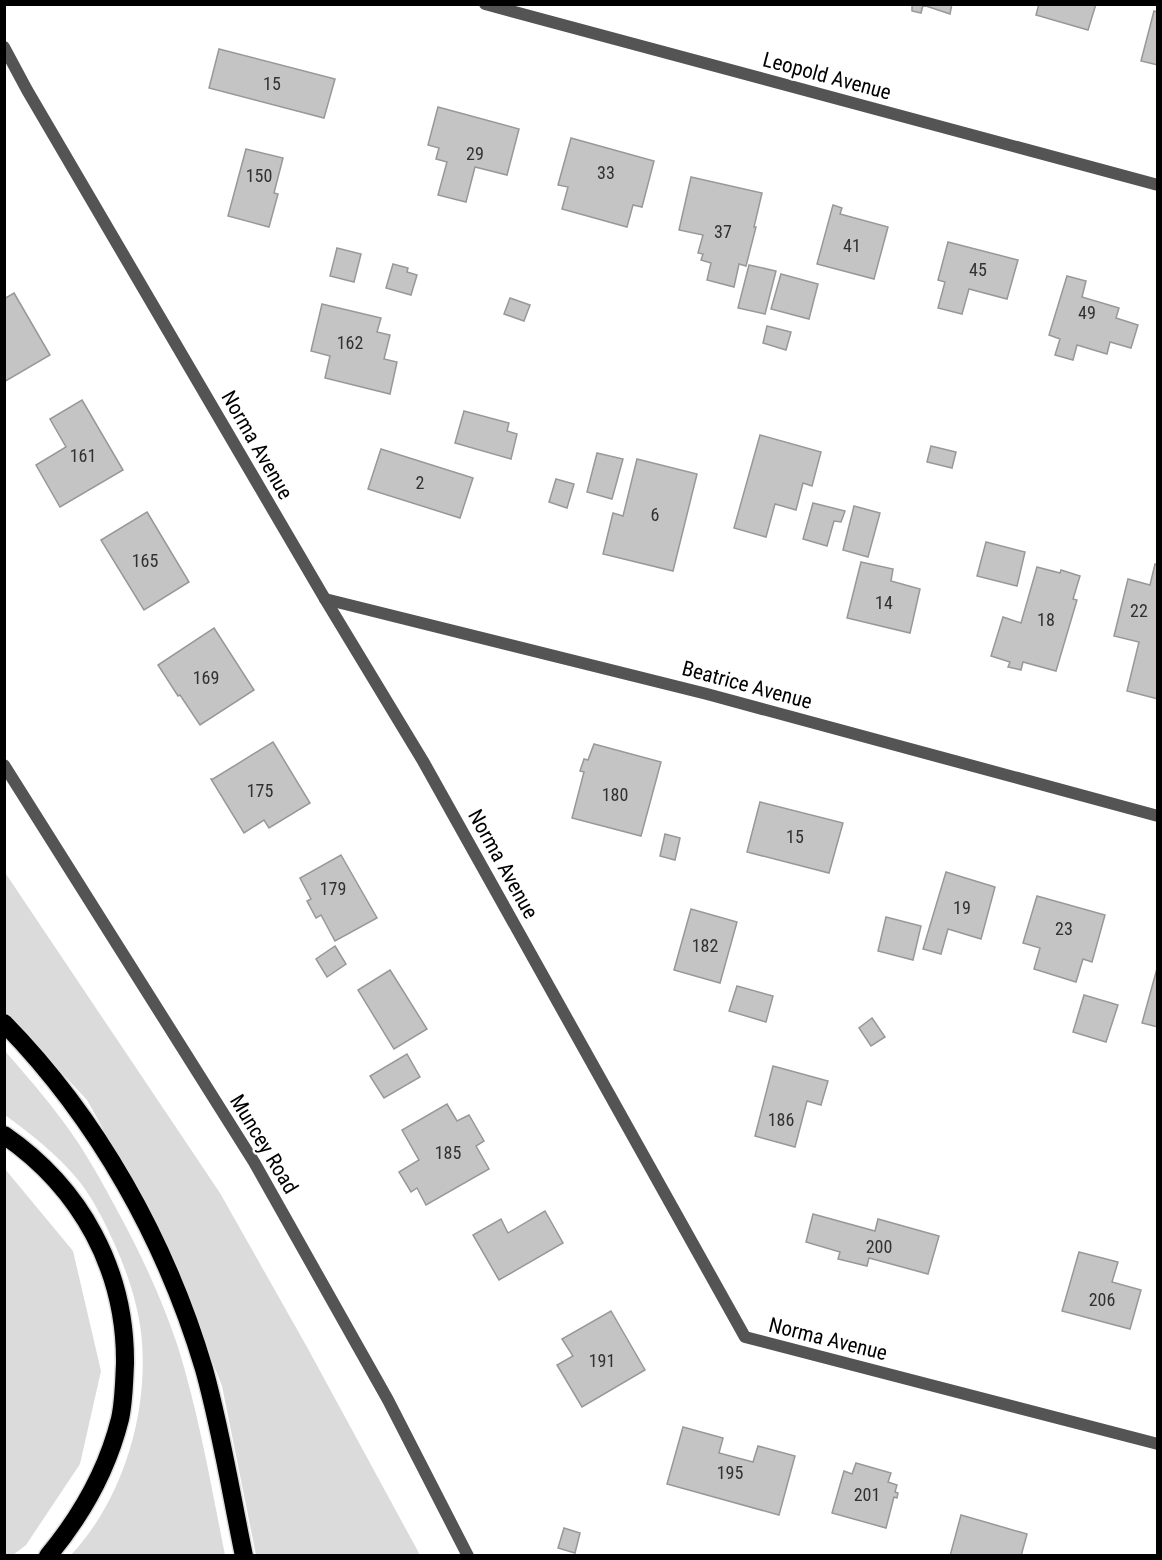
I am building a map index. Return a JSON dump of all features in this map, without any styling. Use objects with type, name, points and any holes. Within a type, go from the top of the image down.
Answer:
[{"type":"highway","points":[[4,1023],[68,1098],[117,1169],[173,1282],[209,1391],[244,1556]]},
{"type":"highway","points":[[4,1135],[32,1155],[73,1199],[92,1230],[105,1258],[117,1290],[122,1320],[125,1355],[124,1386],[121,1416],[112,1447],[100,1478],[85,1506],[48,1556]]},
{"type":"street","name":"Leopold Avenue","points":[[486,4],[1158,185]]},
{"type":"street","name":"Norma Avenue","points":[[4,47],[33,101],[325,599],[435,782],[745,1337],[1158,1444]]},
{"type":"street","name":"Beatrice Avenue","points":[[325,599],[707,694],[1158,816]]},
{"type":"street","name":"Muncey Road","points":[[4,765],[254,1162],[388,1400],[468,1556]]},
{"type":"shaded area","points":[[4,871],[220,1193],[420,1555],[256,1555],[222,1386],[162,1234],[87,1100],[5,1012]]},
{"type":"shaded area","points":[[4,1050],[65,1124],[79,1145],[111,1199],[150,1277],[172,1329],[192,1398],[225,1555],[71,1555],[90,1532],[106,1507],[129,1451],[137,1421],[141,1391],[143,1361],[141,1332],[124,1266],[90,1196],[53,1154],[5,1115]]},
{"type":"shaded area","points":[[5,1169],[73,1251],[101,1371],[80,1464],[26,1545],[13,1555],[4,1555]]},
{"type":"building","points":[[912,4],[952,4],[950,14],[923,5],[921,13],[912,11]]},
{"type":"building","points":[[1039,4],[1096,4],[1088,30],[1036,15]]},
{"type":"building","points":[[1154,11],[1158,12],[1158,65],[1141,61]]},
{"type":"building","points":[[219,49],[335,79],[324,118],[209,88]]},
{"type":"building","points":[[438,107],[519,129],[507,175],[475,167],[466,202],[438,195],[447,162],[436,159],[439,148],[428,145]]},
{"type":"building","points":[[571,138],[654,161],[642,207],[633,205],[627,227],[562,209],[568,187],[558,185]]},
{"type":"building","points":[[246,149],[283,158],[274,193],[278,194],[269,227],[228,216]]},
{"type":"building","points":[[691,177],[762,193],[746,266],[739,264],[734,287],[707,280],[711,263],[701,260],[703,254],[698,253],[703,235],[679,230]]},
{"type":"building","points":[[833,205],[842,208],[840,214],[888,227],[874,279],[817,264]]},
{"type":"building","points":[[948,242],[1018,260],[1007,299],[969,289],[962,314],[938,308],[945,282],[938,280]]},
{"type":"building","points":[[337,248],[361,254],[354,282],[330,276]]},
{"type":"building","points":[[393,264],[408,268],[407,272],[417,275],[411,295],[386,288]]},
{"type":"building","points":[[749,265],[776,271],[765,314],[738,308]]},
{"type":"building","points":[[781,274],[818,284],[809,319],[771,309]]},
{"type":"building","points":[[1067,276],[1086,281],[1082,297],[1119,308],[1116,318],[1138,325],[1131,348],[1110,342],[1107,354],[1077,345],[1073,360],[1055,355],[1060,339],[1049,335]]},
{"type":"building","points":[[14,293],[50,355],[4,382],[4,299]]},
{"type":"building","points":[[510,298],[530,305],[524,321],[504,314]]},
{"type":"building","points":[[322,304],[381,318],[377,332],[390,335],[384,359],[397,362],[390,394],[325,378],[330,356],[311,351]]},
{"type":"building","points":[[767,326],[791,332],[786,350],[763,343]]},
{"type":"building","points":[[82,400],[123,470],[60,507],[36,465],[66,447],[50,419]]},
{"type":"building","points":[[464,411],[509,423],[507,431],[517,434],[511,459],[455,443]]},
{"type":"building","points":[[760,435],[821,452],[812,486],[803,483],[796,510],[775,504],[766,537],[734,528]]},
{"type":"building","points":[[931,446],[956,452],[952,468],[927,462]]},
{"type":"building","points":[[381,449],[473,478],[460,518],[368,489]]},
{"type":"building","points":[[597,453],[623,459],[612,499],[587,492]]},
{"type":"building","points":[[637,459],[697,474],[673,571],[603,554],[613,513],[623,516]]},
{"type":"building","points":[[556,479],[574,484],[567,508],[549,502]]},
{"type":"building","points":[[813,503],[845,511],[841,522],[834,521],[827,546],[803,539]]},
{"type":"building","points":[[854,506],[880,513],[868,557],[843,550]]},
{"type":"building","points":[[147,512],[189,582],[144,610],[101,540]]},
{"type":"building","points":[[986,542],[1025,552],[1017,586],[977,576]]},
{"type":"building","points":[[861,562],[893,569],[891,581],[920,589],[910,633],[847,618]]},
{"type":"building","points":[[1155,564],[1158,564],[1158,699],[1127,691],[1139,642],[1114,636],[1128,579],[1150,585]]},
{"type":"building","points":[[1037,567],[1060,573],[1061,570],[1080,576],[1073,599],[1077,600],[1056,671],[1023,662],[1021,670],[1008,667],[1010,662],[991,656],[1003,617],[1021,623]]},
{"type":"building","points":[[214,628],[254,690],[200,725],[158,665]]},
{"type":"building","points":[[273,742],[310,803],[269,828],[264,820],[244,833],[211,779]]},
{"type":"building","points":[[594,744],[661,762],[641,836],[572,818],[584,772],[580,771],[584,759],[588,760]]},
{"type":"building","points":[[760,802],[843,823],[829,873],[747,852]]},
{"type":"building","points":[[665,834],[680,838],[675,860],[660,856]]},
{"type":"building","points":[[341,855],[377,918],[335,941],[321,915],[316,918],[307,901],[311,899],[300,878]]},
{"type":"building","points":[[946,872],[995,887],[981,939],[948,929],[941,954],[923,949]]},
{"type":"building","points":[[1037,896],[1105,915],[1092,962],[1083,959],[1076,982],[1034,969],[1040,948],[1023,943]]},
{"type":"building","points":[[691,909],[737,922],[720,983],[674,970]]},
{"type":"building","points":[[886,917],[921,926],[913,960],[878,951]]},
{"type":"building","points":[[335,946],[346,964],[327,977],[316,959]]},
{"type":"building","points":[[1158,965],[1158,1027],[1142,1023]]},
{"type":"building","points":[[390,970],[427,1029],[394,1049],[358,990]]},
{"type":"building","points":[[737,986],[773,996],[766,1022],[729,1011]]},
{"type":"building","points":[[1084,995],[1118,1005],[1106,1042],[1073,1032]]},
{"type":"building","points":[[872,1018],[885,1037],[871,1046],[859,1028]]},
{"type":"building","points":[[407,1054],[420,1077],[384,1098],[370,1076]]},
{"type":"building","points":[[773,1066],[828,1081],[821,1105],[807,1101],[795,1147],[755,1136]]},
{"type":"building","points":[[447,1104],[457,1121],[469,1115],[484,1141],[476,1146],[489,1169],[426,1205],[417,1188],[411,1192],[399,1172],[419,1160],[402,1130]]},
{"type":"building","points":[[545,1211],[563,1243],[499,1280],[473,1235],[501,1219],[508,1233]]},
{"type":"building","points":[[813,1214],[875,1231],[878,1219],[939,1236],[928,1274],[869,1258],[867,1266],[838,1259],[840,1252],[806,1242]]},
{"type":"building","points":[[1079,1252],[1118,1262],[1112,1282],[1141,1290],[1130,1329],[1062,1311]]},
{"type":"building","points":[[611,1311],[645,1370],[582,1407],[557,1365],[573,1356],[562,1339]]},
{"type":"building","points":[[683,1427],[723,1438],[719,1453],[753,1462],[758,1446],[795,1456],[779,1515],[667,1484]]},
{"type":"building","points":[[856,1463],[891,1473],[888,1482],[897,1485],[895,1492],[898,1493],[897,1498],[894,1497],[886,1528],[832,1513],[844,1471],[852,1474]]},
{"type":"building","points":[[961,1515],[1027,1534],[1021,1556],[950,1556]]},
{"type":"building","points":[[564,1528],[580,1533],[575,1553],[558,1548]]}]
